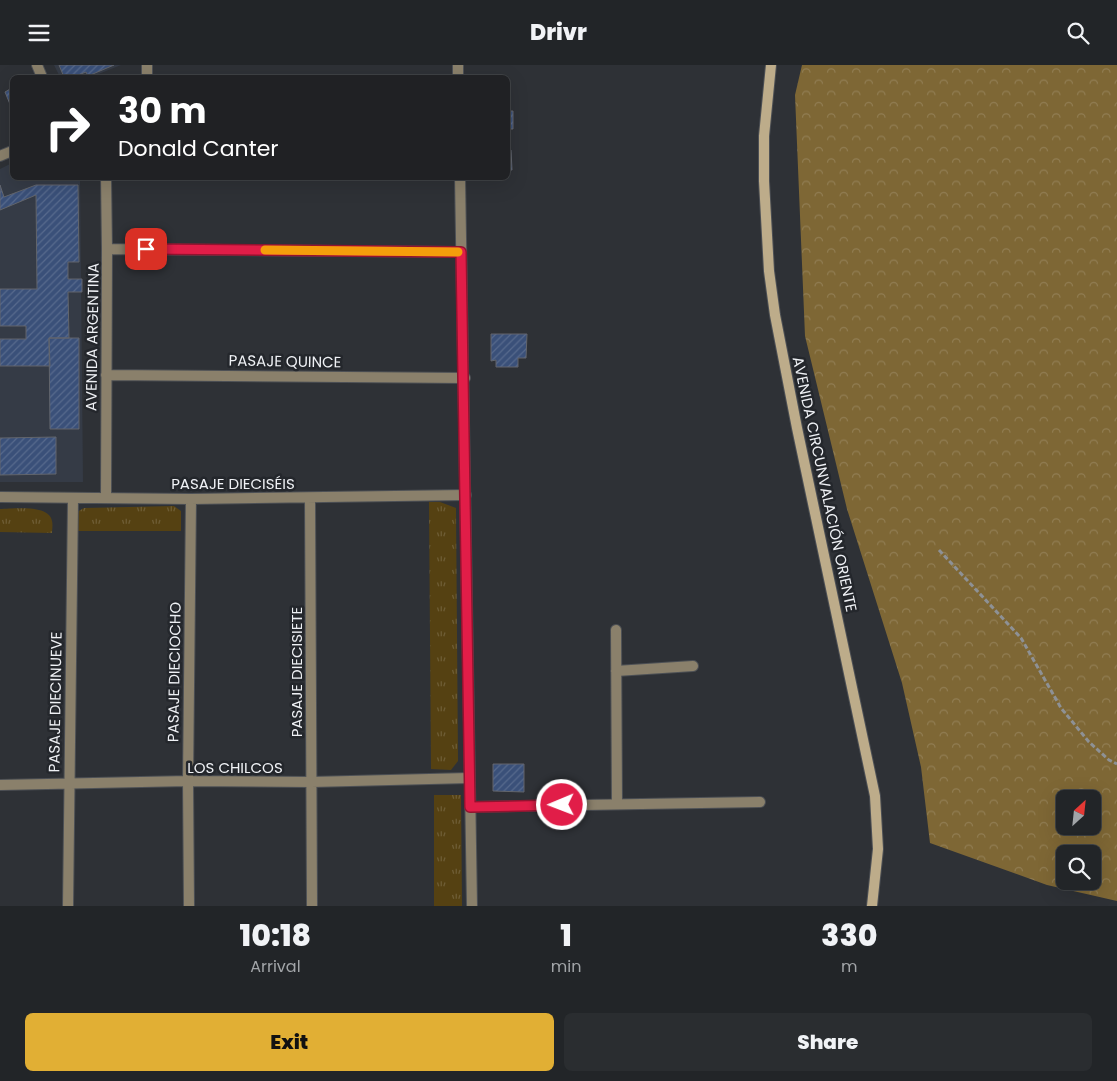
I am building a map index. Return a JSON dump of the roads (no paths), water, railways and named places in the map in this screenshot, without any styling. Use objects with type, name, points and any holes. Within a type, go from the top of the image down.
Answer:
[{"type":"main road","name":"AVENIDA CIRCUNVALACIÓN ORIENTE","points":[[771,65],[764,136],[764,181],[769,271],[775,315],[797,428],[874,796],[878,849],[872,906]]},
{"type":"street","name":"AVENIDA ARGENTINA","points":[[106,180],[108,249],[106,497]]},
{"type":"street","points":[[460,180],[472,906]]},
{"type":"street","points":[[108,249],[461,252]]},
{"type":"street","name":"PASAJE QUINCE","points":[[106,375],[464,378]]},
{"type":"street","name":"PASAJE DIECISÉIS","points":[[0,497],[192,499],[466,495]]},
{"type":"street","name":"PASAJE DIECISIETE","points":[[310,498],[312,906]]},
{"type":"street","name":"PASAJE DIECINUEVE","points":[[68,906],[73,499]]},
{"type":"street","name":"PASAJE DIECIOCHO","points":[[189,906],[188,781],[192,499]]},
{"type":"street","points":[[616,630],[617,804]]},
{"type":"street","points":[[616,671],[693,667]]},
{"type":"street","name":"LOS CHILCOS","points":[[0,785],[188,781],[311,782],[469,778]]},
{"type":"street","points":[[470,807],[760,802]]}]
